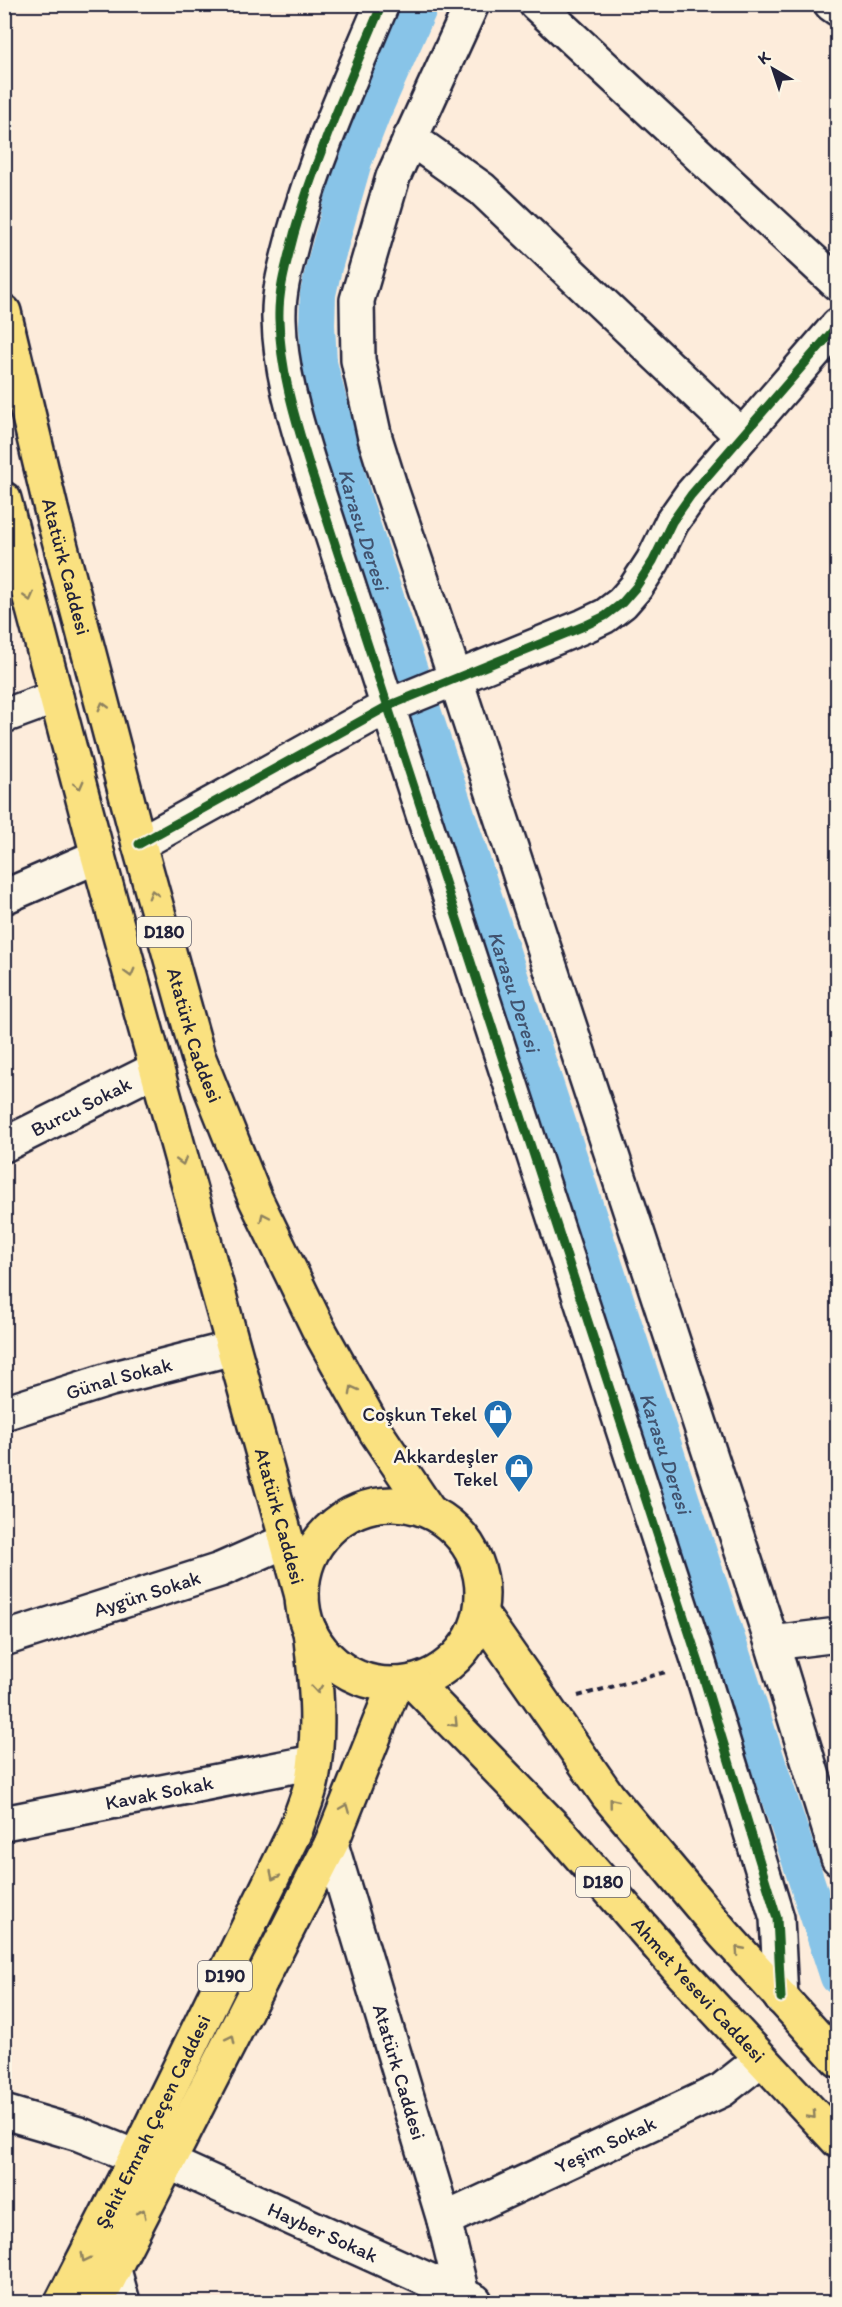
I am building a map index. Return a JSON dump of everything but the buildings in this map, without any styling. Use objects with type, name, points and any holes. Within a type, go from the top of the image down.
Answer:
[{"type":"highway","name":"Atatürk Caddesi","points":[[4,312],[51,509],[139,844],[198,1056],[255,1198],[318,1328],[376,1432],[429,1511]]},
{"type":"highway","name":"Atatürk Caddesi","points":[[6,515],[310,1630],[319,1646],[344,1670],[361,1678],[404,1683],[430,1676],[445,1667],[458,1655],[472,1636],[481,1614],[483,1590],[480,1570],[472,1551],[461,1535],[446,1521],[429,1511],[410,1505],[390,1503],[372,1505],[355,1511],[340,1520],[327,1532],[316,1546],[306,1570],[302,1596]]},
{"type":"highway","name":"D180","points":[[481,1614],[608,1796],[805,2026],[837,2060]]},
{"type":"highway","name":"Şehit Emrah Çeçen Caddesi","points":[[62,2302],[136,2157],[296,1829],[312,1781],[318,1732],[317,1693],[310,1630]]},
{"type":"highway","name":"Şehit Emrah Çeçen Caddesi","points":[[97,2302],[331,1845],[404,1683]]},
{"type":"highway","name":"Ahmet Yesevi Caddesi","points":[[404,1683],[561,1834],[760,2060],[837,2142]]},
{"type":"street","points":[[382,4],[322,146],[289,252],[281,287],[279,318],[283,364],[296,420],[699,1663],[777,1917],[781,1998]]},
{"type":"street","points":[[472,4],[393,177],[357,300],[358,360],[375,438],[390,486],[456,677],[772,1643],[837,1858]]},
{"type":"street","points":[[536,4],[837,284]]},
{"type":"street","points":[[831,4],[837,9]]},
{"type":"street","points":[[410,138],[482,189],[742,436]]},
{"type":"street","points":[[139,844],[388,706],[605,616],[622,603],[653,561],[672,522],[691,495],[837,325]]},
{"type":"street","points":[[4,716],[56,697]]},
{"type":"street","points":[[4,897],[98,856]]},
{"type":"street","name":"Burcu Sokak","points":[[4,1145],[156,1069]]},
{"type":"street","name":"Günal Sokak","points":[[4,1413],[111,1379],[233,1348]]},
{"type":"street","name":"Aygün Sokak","points":[[4,1639],[220,1570],[286,1541]]},
{"type":"street","points":[[772,1643],[837,1635]]},
{"type":"street","name":"Kavak Sokak","points":[[4,1823],[314,1762]]},
{"type":"street","name":"Atatürk Caddesi","points":[[331,1845],[468,2300]]},
{"type":"street","name":"Yeşim Sokak","points":[[444,2220],[722,2090],[760,2060]]},
{"type":"street","points":[[4,2112],[79,2134],[136,2157]]},
{"type":"street","name":"Hayber Sokak","points":[[168,2162],[468,2300]]},
{"type":"street","points":[[114,2270],[123,2302]]},
{"type":"path","points":[[547,1710],[574,1697],[699,1663]]},
{"type":"waterway","name":"Karasu Deresi","points":[[421,4],[354,161],[318,294],[319,363],[354,500],[838,1977]]},
{"type":"cycle path","points":[[382,4],[323,147],[294,234],[279,308],[285,373],[308,461],[699,1663],[777,1918],[781,1998]]},
{"type":"cycle path","points":[[139,844],[388,706],[605,616],[622,603],[636,587],[653,561],[672,522],[691,495],[838,325]]},
{"type":"place","name":"Coşkun Tekel","points":[[498,1440]]},
{"type":"place","name":"Akkardeşler Tekel","points":[[519,1494]]}]
